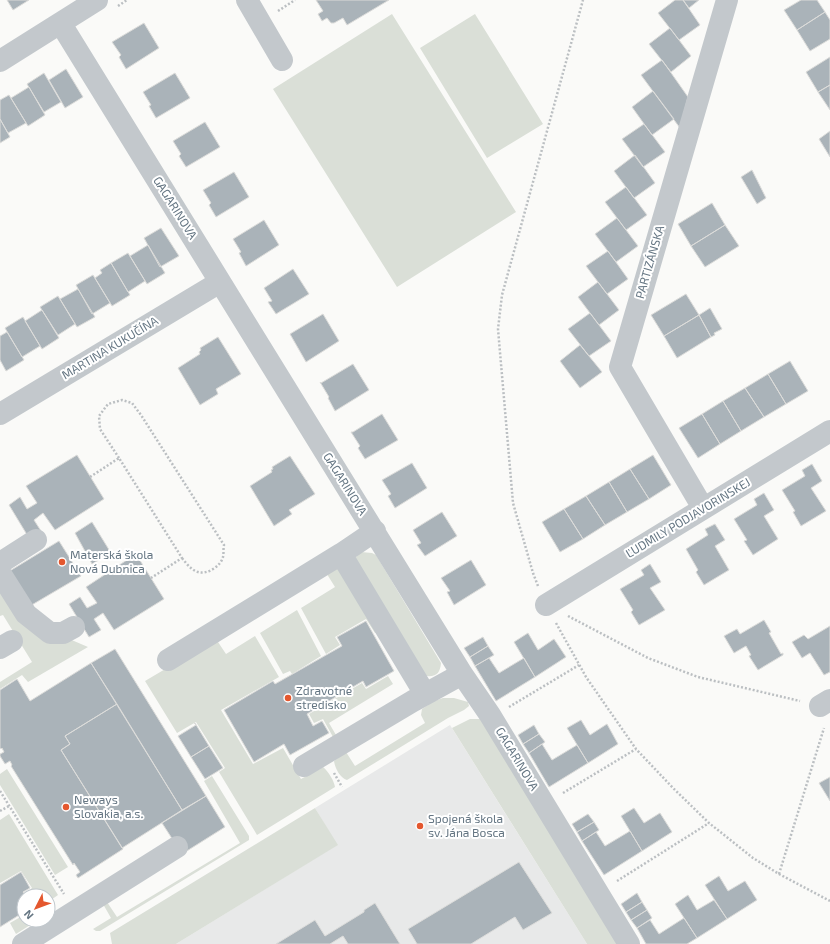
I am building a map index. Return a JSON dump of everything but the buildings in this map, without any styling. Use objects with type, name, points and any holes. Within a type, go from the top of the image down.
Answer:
[{"type":"street","points":[[0,61],[97,0]]},
{"type":"street","points":[[247,0],[282,60]]},
{"type":"street","name":"PARTIZÁNSKA","points":[[703,508],[620,367],[727,0]]},
{"type":"street","name":"GAGARINOVA","points":[[61,24],[462,674],[490,715],[629,944]]},
{"type":"street","name":"MARTINA KUKUČÍNA","points":[[0,414],[220,282]]},
{"type":"street","name":"ĽUDMILY PODJAVORINSKEJ","points":[[546,605],[830,431]]},
{"type":"street","points":[[168,660],[375,532]]},
{"type":"street","points":[[0,563],[36,540]]},
{"type":"street","points":[[341,554],[425,694]]},
{"type":"street","points":[[0,573],[26,614],[50,633],[63,632],[74,627]]},
{"type":"street","points":[[304,766],[425,694],[462,674]]},
{"type":"street","points":[[23,944],[177,847]]},
{"type":"path","points":[[583,0],[502,295],[498,329],[513,503],[533,573],[546,605],[586,677],[636,749],[709,823],[754,858],[779,874],[830,901]]},
{"type":"path","points":[[122,400],[132,403],[224,545],[223,558],[216,568],[207,572],[199,573],[189,567],[182,558],[100,429],[99,416],[108,404],[122,400]]},
{"type":"path","points":[[90,477],[119,458]]},
{"type":"path","points":[[151,578],[182,558]]},
{"type":"path","points":[[546,605],[648,658],[698,676],[825,703],[830,708],[779,874]]},
{"type":"path","points":[[490,715],[498,714],[579,665]]},
{"type":"path","points":[[544,804],[636,749]]},
{"type":"path","points":[[0,791],[75,911]]},
{"type":"path","points":[[0,811],[9,806]]},
{"type":"path","points":[[598,893],[709,823]]},
{"type":"shaded area","points":[[392,14],[516,212],[397,287],[273,89]]},
{"type":"shaded area","points":[[475,14],[543,124],[487,158],[420,48]]},
{"type":"shaded area","points":[[361,552],[376,555],[441,663],[437,674],[433,676],[426,676],[354,559]]},
{"type":"shaded area","points":[[339,568],[380,631],[375,633],[366,619],[335,637],[340,645],[326,654],[301,608],[335,587],[325,571]]},
{"type":"shaded area","points":[[0,587],[67,638],[88,647],[28,682],[22,675],[0,689],[0,682],[32,662],[3,615],[0,616]]},
{"type":"shaded area","points":[[297,610],[321,656],[292,674],[290,671],[283,674],[260,633]]},
{"type":"shaded area","points":[[255,636],[279,677],[221,710],[253,764],[283,748],[301,779],[323,767],[334,782],[335,787],[257,835],[219,772],[225,768],[196,722],[177,733],[145,681],[216,639],[226,654]]},
{"type":"shaded area","points":[[388,676],[393,684],[329,723],[336,735],[333,737],[323,719],[314,723],[309,714],[362,683],[366,689]]},
{"type":"shaded area","points":[[443,698],[454,698],[468,702],[469,706],[347,780],[340,775],[335,767],[334,761],[346,752],[355,766],[425,723],[421,715],[422,709],[434,701]]},
{"type":"shaded area","points":[[470,719],[482,719],[623,944],[587,944],[452,728]]},
{"type":"shaded area","name":"Spojená škola sv. Jána Bosca","points":[[450,725],[587,944],[176,944],[337,845],[315,808]]},
{"type":"shaded area","points":[[7,769],[68,867],[55,875],[0,785],[0,774]]},
{"type":"shaded area","points":[[212,776],[249,836],[249,840],[100,931],[93,929],[111,918],[103,904],[107,902],[117,917],[240,843],[204,781]]},
{"type":"shaded area","points":[[315,808],[338,845],[176,944],[112,944],[110,933]]},
{"type":"shaded area","points":[[9,814],[54,888],[32,888],[21,871],[0,883],[0,820]]},
{"type":"shaded area","points":[[16,920],[16,928],[25,928],[16,934],[10,923]]},
{"type":"place","name":"Materská škola Nová Dubnica","points":[[62,562]]},
{"type":"place","name":"Zdravotné stredisko","points":[[288,698]]},
{"type":"place","name":"Neways Slovakia, a.s.","points":[[66,807]]},
{"type":"place","name":"Spojená škola sv. Jána Bosca","points":[[420,826]]}]
